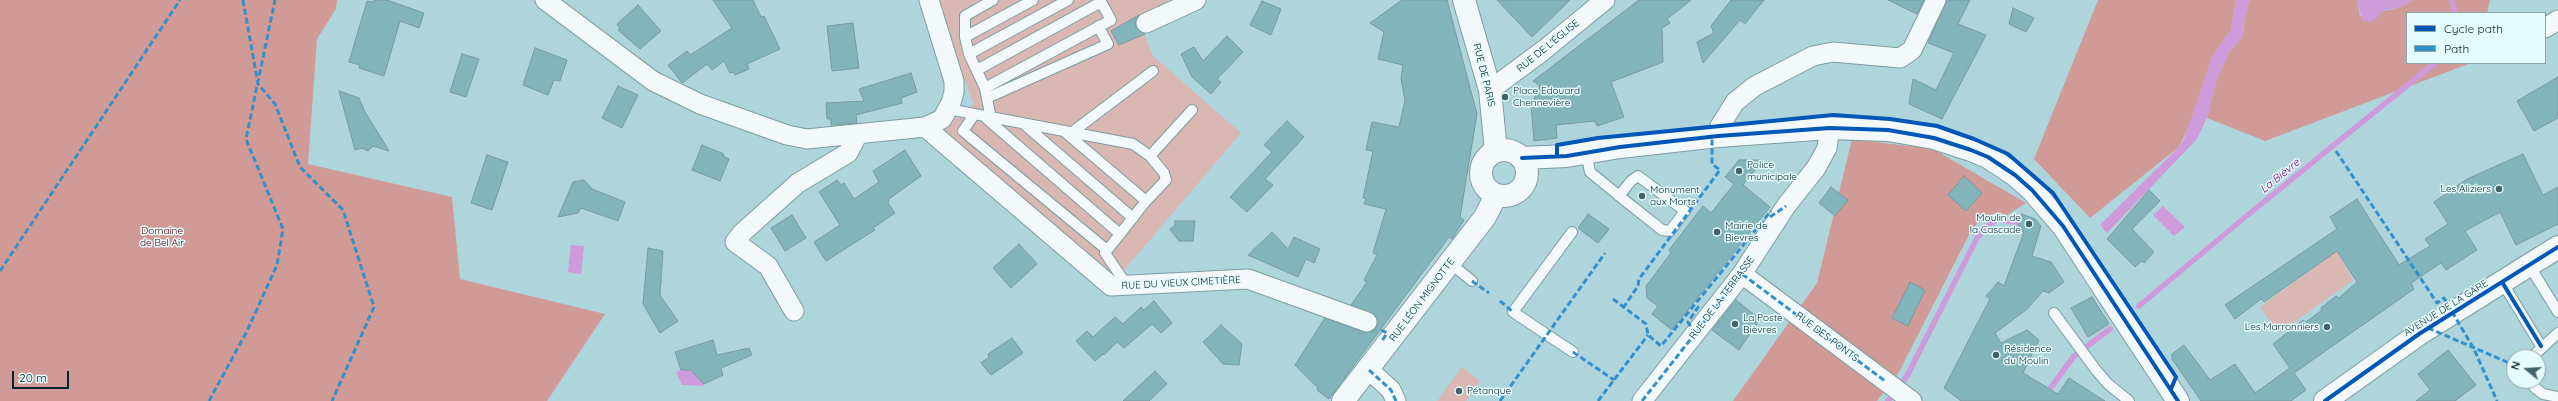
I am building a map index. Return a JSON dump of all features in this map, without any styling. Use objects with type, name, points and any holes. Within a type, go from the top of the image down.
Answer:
[{"type":"street","points":[[545,0],[637,71],[653,81],[700,104],[781,133],[807,139],[925,127],[942,119],[948,109],[954,92],[954,81],[929,0]]},
{"type":"street","points":[[1146,23],[1196,0]]},
{"type":"street","name":"RUE DE PARIS","points":[[1464,0],[1490,90],[1496,151]]},
{"type":"street","name":"RUE DE L'ÉGLISE","points":[[1490,90],[1544,50],[1605,0]]},
{"type":"street","points":[[1718,136],[1720,126],[1735,102],[1755,86],[1813,56],[1844,53],[1900,58],[1912,50],[1936,0]]},
{"type":"street","points":[[2546,27],[2558,20]]},
{"type":"street","name":"RUE DU VIEUX CIMETIÈRE","points":[[925,127],[1111,286],[1126,284],[1248,279],[1367,322]]},
{"type":"street","points":[[1522,158],[1576,154],[1718,136],[1830,128],[1876,128],[1934,138],[1988,157],[2016,175],[2032,190],[2063,226],[2178,401]]},
{"type":"street","name":"RUE DE LA TERRASSE","points":[[1642,401],[1742,274],[1786,206],[1816,168],[1827,148],[1830,128]]},
{"type":"street","points":[[794,311],[768,266],[735,242],[743,232],[798,183],[848,153],[858,134]]},
{"type":"street","points":[[1510,150],[1522,158],[1528,173],[1524,186],[1514,195],[1496,196],[1484,186],[1481,172],[1485,159],[1496,151],[1510,150]]},
{"type":"street","points":[[1526,181],[1576,154]]},
{"type":"street","name":"RUE LÉON MIGNOTTE","points":[[1343,401],[1369,370],[1485,217],[1496,196]]},
{"type":"street","name":"AVENUE DE LA GARE","points":[[2325,401],[2418,334],[2558,247]]},
{"type":"street","name":"RUE DES PONTS","points":[[1742,274],[1911,400]]},
{"type":"street","points":[[1369,370],[1391,390],[1396,401]]},
{"type":"lane","points":[[993,0],[965,16],[965,37],[969,54],[986,93],[988,118],[1120,234]]},
{"type":"lane","points":[[965,37],[1033,0]]},
{"type":"lane","points":[[969,54],[1068,0]]},
{"type":"lane","points":[[977,70],[1101,1],[1111,20],[1001,79],[986,93]]},
{"type":"lane","points":[[986,93],[1007,89],[1108,44],[1098,26]]},
{"type":"lane","points":[[1082,36],[1091,52]]},
{"type":"lane","points":[[1066,44],[1074,60]]},
{"type":"lane","points":[[1049,53],[1057,67]]},
{"type":"lane","points":[[1033,62],[1041,74]]},
{"type":"lane","points":[[1018,70],[1024,82]]},
{"type":"lane","points":[[1068,132],[1153,71]]},
{"type":"lane","points":[[1001,79],[1007,89]]},
{"type":"lane","points":[[948,109],[1024,125],[1133,144],[1150,156],[1164,173],[1166,180],[1146,201],[1107,250],[1106,257],[1126,284]]},
{"type":"lane","points":[[1150,156],[1192,110]]},
{"type":"lane","points":[[974,115],[963,130],[1107,250]]},
{"type":"lane","points":[[1024,125],[1133,218]]},
{"type":"lane","points":[[1068,132],[1146,201]]},
{"type":"lane","points":[[1576,154],[1590,172],[1619,196],[1662,230],[1670,231],[1685,211],[1638,176],[1631,181],[1619,196]]},
{"type":"lane","points":[[1572,232],[1513,312],[1573,352]]},
{"type":"lane","points":[[1450,263],[1472,281]]},
{"type":"lane","points":[[2529,265],[2558,312]]},
{"type":"lane","points":[[2502,282],[2541,346]]},
{"type":"lane","points":[[2054,313],[2076,344],[2108,384],[2129,401]]},
{"type":"lane","points":[[2539,349],[2558,333]]},
{"type":"lane","points":[[2537,389],[2543,394],[2558,397]]},
{"type":"shaded area","points":[[934,0],[1169,0],[1138,19],[1153,56],[1241,133],[1114,282],[942,135],[943,125],[966,113],[974,104]]},
{"type":"shaded area","points":[[2236,0],[2250,0],[2244,20],[2243,36],[2229,52],[2217,79],[2207,118],[2197,139],[2107,233],[2100,225],[2179,147],[2184,139],[2213,55],[2231,30]]},
{"type":"shaded area","points":[[2357,0],[2413,0],[2398,8],[2385,10],[2371,23],[2362,20]]},
{"type":"shaded area","points":[[2163,206],[2185,227],[2174,236],[2153,215]]},
{"type":"shaded area","points":[[571,245],[584,246],[581,274],[568,272]]},
{"type":"shaded area","points":[[2337,251],[2353,280],[2279,333],[2260,307]]},
{"type":"shaded area","name":"Pétanque","points":[[1462,367],[1480,381],[1466,401],[1437,401]]},
{"type":"shaded area","points":[[681,370],[689,370],[701,377],[704,386],[682,385],[676,372]]},
{"type":"green space","name":"Domaine de Bel Air","points":[[0,0],[337,0],[336,9],[317,39],[308,164],[452,197],[460,279],[605,314],[547,401],[0,401]]},
{"type":"green space","points":[[2098,0],[2236,0],[2231,30],[2213,55],[2190,124],[2179,147],[2090,218],[2034,159]]},
{"type":"green space","points":[[2250,0],[2357,0],[2360,16],[2398,8],[2413,0],[2490,0],[2487,12],[2406,12],[2406,64],[2468,64],[2265,141],[2207,118],[2217,79],[2229,52],[2243,36],[2244,20]]},
{"type":"green space","points":[[1852,139],[1933,149],[2026,203],[2007,215],[1995,213],[1978,222],[1969,235],[1899,372],[1877,401],[1733,401],[1817,283]]},
{"type":"building","points":[[374,0],[387,0],[424,13],[419,28],[400,21],[384,76],[359,68],[360,65],[349,62],[367,1],[374,2]]},
{"type":"building","points":[[713,0],[753,0],[761,17],[764,16],[780,49],[747,64],[749,69],[735,75],[733,72],[730,73],[724,61],[712,70],[707,64],[682,83],[668,65],[687,51],[690,55],[732,28]]},
{"type":"building","points":[[1402,0],[1447,0],[1477,114],[1460,217],[1464,220],[1452,239],[1449,237],[1329,399],[1317,390],[1318,388],[1295,365],[1325,318],[1364,332],[1374,331],[1377,325],[1375,315],[1351,305],[1367,282],[1364,280],[1377,255],[1373,253],[1386,209],[1364,204],[1366,199],[1363,198],[1373,151],[1366,150],[1372,122],[1399,127],[1405,101],[1401,78],[1403,65],[1378,59],[1384,32],[1370,23]]},
{"type":"building","points":[[1497,0],[1570,0],[1532,37]]},
{"type":"building","points":[[1639,0],[1691,0],[1667,19],[1670,23],[1662,28],[1663,62],[1611,82],[1624,117],[1597,126],[1595,121],[1556,125],[1557,138],[1534,141],[1531,105],[1540,86],[1533,81]]},
{"type":"building","points":[[1731,0],[1764,0],[1745,24],[1740,20],[1703,63],[1697,42],[1714,33],[1711,26]]},
{"type":"building","points":[[1888,0],[1924,0],[1917,14]]},
{"type":"building","points":[[1947,0],[1970,0],[1958,24],[1986,35],[1942,119],[1909,104],[1913,79],[1936,90],[1954,53],[1928,43]]},
{"type":"building","points":[[1262,1],[1281,9],[1271,35],[1250,25]]},
{"type":"building","points":[[638,5],[661,31],[640,49],[618,30],[620,28],[617,24]]},
{"type":"building","points":[[2013,8],[2034,18],[2026,32],[2009,24]]},
{"type":"building","points":[[1139,15],[1135,22],[1136,27],[1145,34],[1119,45],[1111,31]]},
{"type":"building","points":[[853,23],[859,68],[832,71],[827,26]]},
{"type":"building","points":[[1227,36],[1243,52],[1217,79],[1221,82],[1211,94],[1192,77],[1181,54],[1194,47],[1203,61]]},
{"type":"building","points":[[535,48],[567,60],[560,81],[554,80],[548,95],[523,85]]},
{"type":"building","points":[[462,54],[479,59],[466,97],[450,92]]},
{"type":"building","points":[[911,73],[917,92],[901,98],[902,103],[856,115],[857,123],[831,125],[831,119],[827,119],[826,103],[864,101],[859,89]]},
{"type":"building","points":[[2558,77],[2558,118],[2534,131],[2517,101]]},
{"type":"building","points":[[618,86],[638,95],[622,128],[602,118]]},
{"type":"building","points":[[339,91],[359,98],[364,110],[389,151],[373,146],[368,151],[362,148],[355,150]]},
{"type":"building","points":[[1287,121],[1304,137],[1265,179],[1273,185],[1247,212],[1230,197],[1272,152],[1264,145]]},
{"type":"building","points":[[702,145],[724,154],[723,156],[729,159],[720,181],[692,170]]},
{"type":"building","points":[[905,150],[921,176],[889,199],[888,203],[895,213],[873,228],[875,230],[826,261],[814,242],[840,225],[819,192],[837,180],[841,185],[844,183],[854,199],[879,182],[873,171]]},
{"type":"building","points":[[2523,154],[2543,195],[2558,187],[2558,224],[2516,245],[2500,212],[2465,231],[2477,250],[2446,270],[2441,263],[2411,283],[2414,289],[2294,373],[2306,390],[2291,401],[2201,401],[2172,359],[2172,354],[2184,345],[2210,380],[2235,364],[2255,393],[2290,368],[2273,344],[2303,320],[2306,322],[2322,310],[2321,308],[2336,296],[2339,298],[2357,282],[2337,251],[2264,302],[2261,299],[2235,319],[2225,305],[2337,229],[2330,217],[2357,199],[2399,265],[2430,246],[2425,239],[2448,224],[2434,202],[2467,179]]},
{"type":"building","points":[[487,155],[508,162],[492,210],[471,203]]},
{"type":"building","name":"Mairie de Bievres","points":[[1739,160],[1763,160],[1743,185],[1770,207],[1672,330],[1652,314],[1658,306],[1647,298],[1646,286],[1671,253],[1669,250],[1703,206],[1711,213],[1734,184],[1725,177]]},
{"type":"building","points":[[1964,176],[1982,193],[1966,211],[1948,195]]},
{"type":"building","points":[[584,180],[592,189],[625,202],[618,221],[581,208],[578,213],[558,217],[573,182]]},
{"type":"building","points":[[1831,187],[1848,200],[1835,216],[1819,203]]},
{"type":"building","points":[[2149,190],[2160,201],[2132,229],[2154,252],[2144,263],[2142,261],[2135,267],[2107,239]]},
{"type":"building","points":[[1588,214],[1609,229],[1598,243],[1578,228]]},
{"type":"building","points":[[2022,214],[2035,219],[2041,226],[2032,256],[2051,262],[2064,282],[2049,293],[2043,291],[2026,310],[1995,333],[2001,343],[2027,330],[2039,340],[2023,373],[2058,394],[2069,378],[2105,401],[1961,401],[1944,388],[1990,299],[1986,296],[1998,282],[2004,286],[2024,232],[2017,230]]},
{"type":"building","points":[[792,215],[806,238],[785,251],[771,228]]},
{"type":"building","points":[[1175,221],[1195,221],[1193,241],[1179,241],[1170,229],[1175,226]]},
{"type":"building","points":[[1272,232],[1288,249],[1294,237],[1320,249],[1314,263],[1306,259],[1298,277],[1248,255]]},
{"type":"building","points":[[1019,244],[1037,264],[1011,288],[993,268]]},
{"type":"building","points":[[648,248],[663,251],[660,295],[678,321],[660,333],[643,304]]},
{"type":"building","points":[[1910,282],[1925,290],[1908,326],[1892,318]]},
{"type":"building","points":[[2092,297],[2109,324],[2088,337],[2071,308]]},
{"type":"building","name":"La Poste Bièvres","points":[[1736,300],[1760,319],[1739,350],[1712,330]]},
{"type":"building","points":[[1154,301],[1172,323],[1161,333],[1152,324],[1124,348],[1117,342],[1104,355],[1103,354],[1095,361],[1076,341],[1087,331],[1093,337],[1115,317],[1123,324],[1141,307],[1144,310]]},
{"type":"building","points":[[1221,325],[1242,344],[1239,365],[1223,364],[1203,342]]},
{"type":"building","points":[[1012,338],[1023,353],[991,375],[981,363],[989,357],[988,354]]},
{"type":"building","points":[[713,340],[717,355],[749,348],[752,355],[721,368],[723,375],[704,384],[691,370],[681,370],[675,352]]},
{"type":"building","points":[[2448,350],[2476,385],[2455,401],[2416,401],[2430,390],[2418,374]]},
{"type":"building","points":[[1155,371],[1167,384],[1149,401],[1123,401]]},
{"type":"waterway","name":"La Bièvre","points":[[2452,0],[2455,12]]},
{"type":"waterway","name":"La Bièvre","points":[[2139,306],[2244,218],[2434,64]]},
{"type":"waterway","points":[[1888,401],[1907,376],[1977,238],[1988,225],[1998,219],[2019,223]]},
{"type":"waterway","name":"La Bièvre","points":[[2041,401],[2074,356],[2110,329]]},
{"type":"marked path","points":[[0,271],[180,0]]},
{"type":"marked path","points":[[243,0],[258,84],[275,104],[300,167],[343,210],[374,307],[332,401]]},
{"type":"marked path","points":[[209,401],[247,331],[277,265],[283,229],[246,139],[275,0]]},
{"type":"marked path","points":[[1623,308],[1638,286],[1639,279],[1720,170],[1712,164],[1712,137]]},
{"type":"marked path","points":[[2336,151],[2437,303],[2444,298],[2474,349],[2497,401]]},
{"type":"marked path","points":[[1770,217],[1786,206]]},
{"type":"marked path","points":[[1613,299],[1646,324],[1648,335],[1661,346],[1771,211]]},
{"type":"marked path","points":[[1500,401],[1605,253]]},
{"type":"marked path","points":[[1642,401],[1742,274],[1885,381]]},
{"type":"marked path","points":[[1472,281],[1489,293]]},
{"type":"marked path","points":[[1500,301],[1513,312]]},
{"type":"marked path","points":[[1695,334],[1688,322],[1699,306]]},
{"type":"marked path","points":[[2428,328],[2506,362]]},
{"type":"marked path","points":[[1381,330],[1387,333],[1382,341]]},
{"type":"marked path","points":[[1598,401],[1648,335]]},
{"type":"marked path","points":[[1573,352],[1614,380]]},
{"type":"marked path","points":[[1369,370],[1391,390],[1396,401]]},
{"type":"cycle path","points":[[1557,156],[1557,145],[1598,138],[1833,115],[1890,119],[1937,126],[1974,139],[2008,154],[2053,193],[2176,377],[2171,389]]},
{"type":"cycle path","points":[[1522,158],[1567,156],[1620,147],[1718,136],[1830,128],[1888,130],[1934,138],[1971,150],[1988,157],[2015,175],[2032,190],[2063,226],[2178,401]]},
{"type":"cycle path","points":[[2325,401],[2419,334],[2558,247]]},
{"type":"cycle path","points":[[2502,282],[2541,346]]},
{"type":"place","name":"Place Edouard Chennevière","points":[[1505,97]]},
{"type":"place","name":"Police municipale","points":[[1739,171]]},
{"type":"place","name":"Les Aliziers","points":[[2499,189]]},
{"type":"place","name":"Monument aux Morts","points":[[1642,196]]},
{"type":"place","name":"Moulin de la Cascade","points":[[2029,224]]},
{"type":"place","name":"Mairie de Bievres","points":[[1717,232]]},
{"type":"place","name":"La Poste Bièvres","points":[[1735,324]]},
{"type":"place","name":"Les Marronniers","points":[[2327,327]]},
{"type":"place","name":"Résidence du Moulin","points":[[1996,355]]},
{"type":"place","name":"Pétanque","points":[[1459,391]]}]
